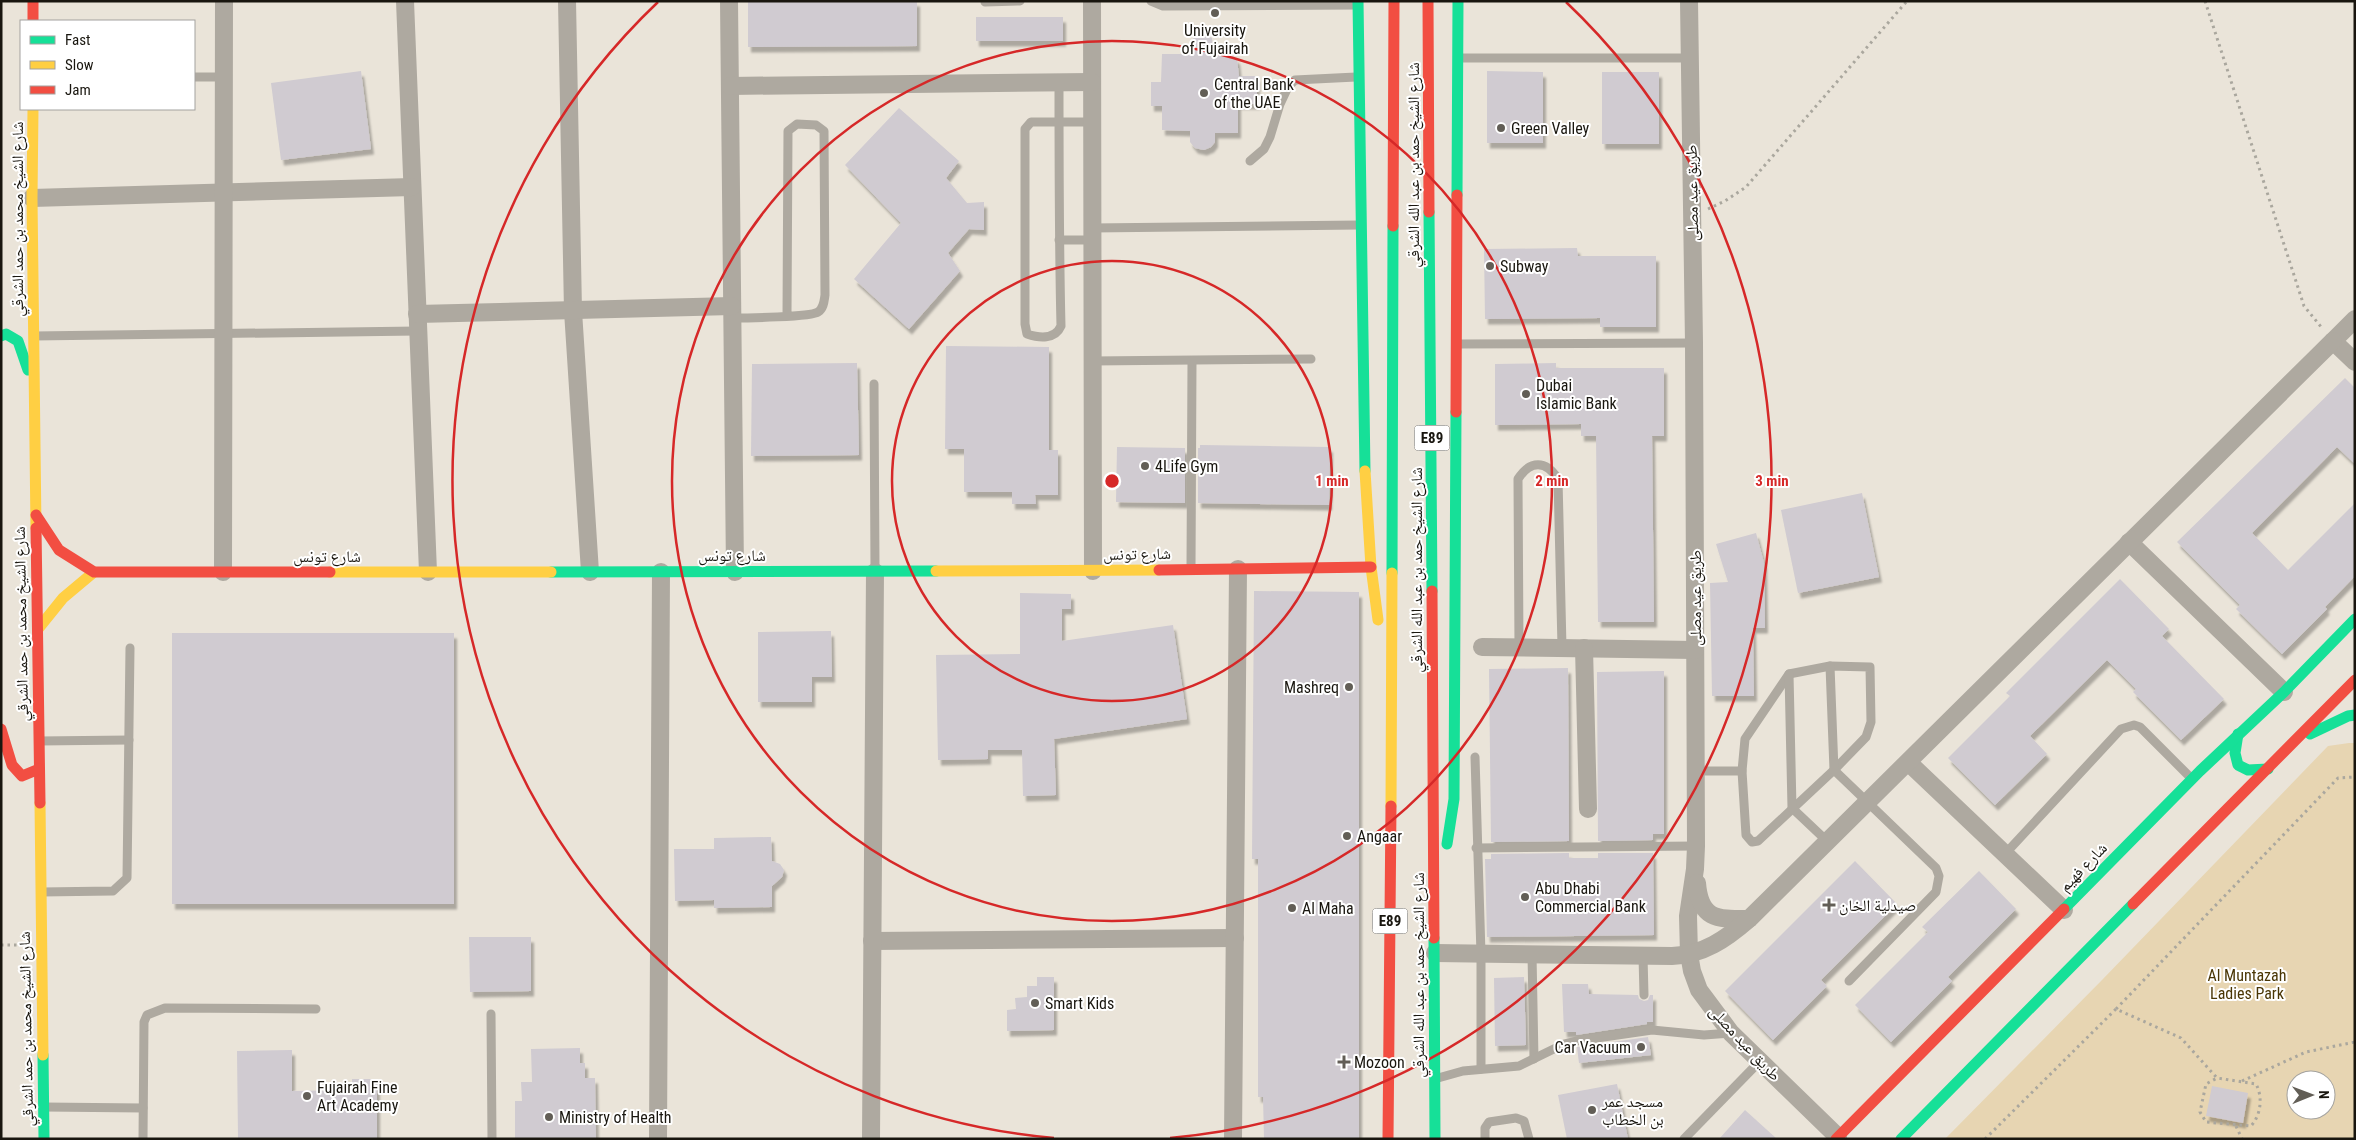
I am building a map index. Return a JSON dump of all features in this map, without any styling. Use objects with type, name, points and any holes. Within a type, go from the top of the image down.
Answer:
[{"type":"main road","points":[[33,1],[33,20]]},
{"type":"main road","name":"شارع الشيخ حمد بن عبد الله الشرقي","points":[[1388,1139],[1392,703],[1394,1]]},
{"type":"main road","name":"شارع الشيخ حمد بن عبد الله الشرقي","points":[[1428,1],[1435,875],[1435,1139]]},
{"type":"main road","points":[[1435,875],[1448,842],[1454,799],[1458,344],[1458,1]]},
{"type":"main road","points":[[1358,3],[1365,494],[1371,567],[1392,703]]},
{"type":"main road","name":"شارع الشيخ محمد بن حمد الشرقي","points":[[33,110],[32,198],[44,1139]]},
{"type":"main road","points":[[1,336],[6,334],[18,341],[28,366],[35,419]]},
{"type":"main road","points":[[36,514],[58,550],[94,572],[70,588],[54,606],[38,629]]},
{"type":"main road","name":"شارع تونس","points":[[94,572],[875,572],[1371,567]]},
{"type":"main road","name":"شارع فهيم","points":[[1837,1138],[2192,779],[2284,692],[2355,619]]},
{"type":"main road","points":[[1901,1139],[2355,680]]},
{"type":"main road","points":[[2282,754],[2309,735],[2348,716],[2355,715]]},
{"type":"main road","points":[[1,729],[12,765],[22,776],[40,769]]},
{"type":"main road","points":[[2238,734],[2235,761],[2238,767],[2244,771],[2268,769]]},
{"type":"street","points":[[223,572],[224,1]]},
{"type":"street","points":[[406,1],[428,572]]},
{"type":"street","points":[[567,1],[573,311],[590,572]]},
{"type":"street","points":[[729,1],[735,572]]},
{"type":"street","points":[[1092,1],[1093,571]]},
{"type":"street","name":"طريق عيد مصلى","points":[[1688,1],[1693,216],[1696,846],[1695,869],[1689,900],[1689,954],[1692,971],[1699,990],[1731,1033],[1837,1138]]},
{"type":"street","points":[[730,86],[1092,82]]},
{"type":"street","points":[[32,198],[412,187]]},
{"type":"street","points":[[417,322],[573,311],[732,312]]},
{"type":"street","points":[[1435,953],[1643,956],[1689,954],[1721,941],[1750,919],[1909,763],[2128,542],[2355,319]]},
{"type":"street","points":[[2333,341],[2355,362]]},
{"type":"street","points":[[2128,542],[2284,692]]},
{"type":"street","points":[[1233,1139],[1238,569]]},
{"type":"street","points":[[658,1139],[661,572]]},
{"type":"street","points":[[872,1139],[875,572]]},
{"type":"street","points":[[1482,647],[1695,650]]},
{"type":"street","points":[[1584,648],[1588,809]]},
{"type":"street","points":[[1909,763],[2064,910]]},
{"type":"street","points":[[1695,869],[1698,900],[1707,913],[1719,918],[1750,919]]},
{"type":"street","points":[[872,941],[1235,938]]},
{"type":"lane","points":[[985,2],[1020,1]]},
{"type":"lane","points":[[1150,1],[1163,6],[1358,3]]},
{"type":"lane","points":[[1459,58],[1690,58]]},
{"type":"lane","points":[[195,77],[225,77]]},
{"type":"lane","points":[[1250,160],[1264,150],[1270,138],[1280,104],[1288,87],[1295,80],[1359,77]]},
{"type":"lane","points":[[1059,82],[1059,122],[1059,240],[1061,326],[1058,332],[1052,336],[1033,336],[1027,334],[1025,324],[1024,129],[1031,122],[1059,122],[1092,122]]},
{"type":"lane","points":[[732,312],[787,316],[816,314],[822,308],[825,294],[824,131],[816,124],[797,124],[788,131],[787,316]]},
{"type":"lane","points":[[1059,240],[1092,234],[1362,225]]},
{"type":"lane","points":[[34,336],[222,334],[417,322]]},
{"type":"lane","points":[[1458,344],[1694,344]]},
{"type":"lane","points":[[1092,361],[1311,359]]},
{"type":"lane","points":[[1191,570],[1192,360]]},
{"type":"lane","points":[[874,384],[875,572]]},
{"type":"lane","points":[[1519,648],[1518,480],[1523,470],[1532,465],[1543,465],[1552,470],[1558,479],[1562,648]]},
{"type":"lane","points":[[41,892],[113,891],[127,878],[130,648]]},
{"type":"lane","points":[[1830,666],[1834,770],[1936,868],[1938,884],[1936,892],[1849,981]]},
{"type":"lane","points":[[1830,666],[1870,667],[1872,672],[1869,728],[1861,742],[1834,770],[1758,840],[1752,842],[1746,835],[1742,771],[1745,739],[1789,674],[1830,666]]},
{"type":"lane","points":[[1789,674],[1792,808],[1828,842]]},
{"type":"lane","points":[[2005,854],[2121,729],[2127,726],[2140,727],[2192,779]]},
{"type":"lane","points":[[39,741],[129,740]]},
{"type":"lane","points":[[1475,757],[1476,848],[1481,954],[1481,1069]]},
{"type":"lane","points":[[1695,771],[1742,771]]},
{"type":"lane","points":[[1476,848],[1696,846]]},
{"type":"lane","points":[[1532,954],[1534,1059]]},
{"type":"lane","points":[[1643,956],[1644,995]]},
{"type":"lane","points":[[143,1139],[144,1022],[147,1015],[165,1008],[316,1010]]},
{"type":"lane","points":[[491,1014],[492,1139]]},
{"type":"lane","points":[[1435,1079],[1463,1071],[1519,1066],[1569,1042],[1645,1026],[1710,1035],[1731,1033]]},
{"type":"lane","points":[[1684,1139],[1760,1060]]},
{"type":"lane","points":[[44,1107],[143,1108]]},
{"type":"lane","points":[[1485,1139],[1485,1128],[1489,1122],[1516,1118],[1524,1121],[1528,1139]]},
{"type":"path","points":[[1693,216],[1725,201],[1746,187],[1907,1]]},
{"type":"path","points":[[2205,1],[2304,306],[2333,341]]},
{"type":"path","points":[[1985,1139],[2116,1008],[2338,778],[2355,777]]},
{"type":"path","points":[[2116,1008],[2181,1038],[2216,1078]]},
{"type":"path","points":[[2241,1081],[2306,1052],[2355,1042]]},
{"type":"path","points":[[2216,1078],[2256,1084],[2261,1094],[2257,1119],[2251,1126],[2206,1122],[2200,1112],[2206,1084],[2216,1078]]},
{"type":"path","points":[[2236,1126],[2242,1139]]},
{"type":"green space","name":"Al Muntazah Ladies Park","points":[[2355,743],[2355,1139],[1945,1139],[2328,746]]},
{"type":"building","points":[[748,1],[917,1],[917,46],[748,47]]},
{"type":"building","points":[[976,17],[1063,17],[1063,41],[976,41]]},
{"type":"building","name":"Central Bank of the UAE","points":[[1203,34],[1212,38],[1213,55],[1230,54],[1237,59],[1239,76],[1257,76],[1257,104],[1238,104],[1238,133],[1215,133],[1215,142],[1211,147],[1204,150],[1195,148],[1190,142],[1190,131],[1162,130],[1162,106],[1151,106],[1151,82],[1161,82],[1162,54],[1191,54],[1192,40],[1196,35]]},
{"type":"building","points":[[361,71],[371,149],[281,160],[271,83]]},
{"type":"building","points":[[1487,71],[1543,72],[1543,143],[1487,143]]},
{"type":"building","points":[[1602,72],[1659,72],[1659,144],[1602,144]]},
{"type":"building","points":[[899,108],[959,161],[946,178],[967,203],[984,202],[984,230],[969,229],[948,253],[960,271],[909,329],[854,279],[901,223],[845,165]]},
{"type":"building","points":[[1577,248],[1578,256],[1656,256],[1656,327],[1600,327],[1600,318],[1485,319],[1484,249]]},
{"type":"building","points":[[946,346],[1049,347],[1049,450],[1058,450],[1058,495],[1035,495],[1036,504],[1012,504],[1012,492],[964,492],[964,449],[945,449]]},
{"type":"building","points":[[857,363],[859,455],[751,456],[752,364]]},
{"type":"building","points":[[1556,363],[1556,368],[1664,368],[1664,436],[1652,436],[1654,622],[1598,622],[1596,436],[1581,436],[1581,424],[1495,425],[1495,364]]},
{"type":"building","points":[[2345,378],[2355,388],[2355,464],[2337,447],[2252,533],[2288,570],[2355,503],[2355,576],[2325,607],[2327,609],[2282,654],[2236,609],[2240,605],[2177,542]]},
{"type":"building","points":[[1200,445],[1330,447],[1329,505],[1198,503],[1198,448],[1200,448]]},
{"type":"building","points":[[1117,447],[1185,448],[1185,503],[1116,502]]},
{"type":"building","points":[[1862,493],[1879,577],[1798,593],[1781,510]]},
{"type":"building","points":[[1756,533],[1764,563],[1765,628],[1753,628],[1754,696],[1712,696],[1710,583],[1728,582],[1716,544]]},
{"type":"building","points":[[2120,579],[2169,629],[2162,636],[2224,699],[2181,740],[2133,692],[2136,689],[2107,660],[2030,736],[2047,754],[1995,805],[1948,758],[2010,696],[2006,693]]},
{"type":"building","points":[[1254,591],[1359,592],[1359,1139],[1264,1139],[1263,1097],[1258,1097],[1258,859],[1252,859]]},
{"type":"building","points":[[1020,593],[1071,594],[1071,609],[1062,609],[1062,641],[1173,625],[1187,719],[1054,739],[1056,795],[1023,796],[1022,750],[988,750],[988,759],[938,760],[936,655],[1020,654]]},
{"type":"building","points":[[831,631],[832,677],[812,677],[812,702],[758,702],[758,632]]},
{"type":"building","points":[[172,633],[454,633],[454,904],[172,904]]},
{"type":"building","points":[[1568,668],[1569,841],[1491,842],[1489,669]]},
{"type":"building","points":[[1664,671],[1664,834],[1653,834],[1653,840],[1598,841],[1597,672]]},
{"type":"building","points":[[771,837],[772,861],[780,864],[784,870],[782,877],[772,886],[772,907],[714,908],[714,900],[675,901],[674,849],[714,849],[714,838]]},
{"type":"building","points":[[1569,853],[1569,858],[1598,858],[1598,853],[1653,853],[1654,935],[1487,937],[1485,859],[1491,859],[1491,854]]},
{"type":"building","points":[[1855,861],[1897,904],[1821,980],[1827,986],[1773,1040],[1725,991]]},
{"type":"building","points":[[1979,871],[2016,909],[1948,977],[1952,981],[1891,1042],[1855,1005],[1928,932],[1922,927]]},
{"type":"building","points":[[469,937],[531,937],[531,991],[470,992]]},
{"type":"building","name":"Smart Kids","points":[[1037,977],[1054,977],[1054,1030],[1007,1031],[1007,1010],[1016,1009],[1015,998],[1027,997],[1027,986],[1037,986]]},
{"type":"building","points":[[1524,977],[1526,1045],[1495,1046],[1494,978]]},
{"type":"building","points":[[1562,984],[1588,984],[1589,994],[1638,995],[1639,999],[1644,1001],[1648,1000],[1650,995],[1653,995],[1653,1022],[1576,1035],[1576,1032],[1564,1032]]},
{"type":"building","points":[[1648,1037],[1651,1055],[1579,1063],[1577,1047]]},
{"type":"building","points":[[580,1048],[580,1063],[585,1063],[585,1078],[595,1078],[596,1139],[515,1139],[515,1101],[522,1101],[521,1082],[532,1082],[531,1049]]},
{"type":"building","name":"Fujairah Fine Art Academy","points":[[292,1050],[292,1091],[352,1090],[352,1079],[377,1079],[377,1139],[238,1139],[237,1051]]},
{"type":"building","name":"مسجد عمر بن الخطاب","points":[[1617,1084],[1628,1139],[1567,1139],[1558,1095]]},
{"type":"building","points":[[2212,1086],[2248,1093],[2243,1123],[2206,1116]]},
{"type":"building","points":[[1745,1110],[1777,1139],[1719,1139]]},
{"type":"traffic: fast","points":[[1358,1],[1365,471]]},
{"type":"traffic: fast","points":[[1457,195],[1458,1]]},
{"type":"traffic: fast","points":[[1429,212],[1432,591]]},
{"type":"traffic: fast","points":[[1392,573],[1393,226]]},
{"type":"traffic: fast","points":[[1,336],[6,334],[18,341],[28,370]]},
{"type":"traffic: fast","points":[[1447,844],[1454,799],[1456,412]]},
{"type":"traffic: fast","points":[[551,572],[936,571]]},
{"type":"traffic: fast","points":[[2064,909],[2200,771],[2284,692],[2355,619]]},
{"type":"traffic: fast","points":[[2310,734],[2348,716],[2355,715]]},
{"type":"traffic: fast","points":[[2238,734],[2235,753],[2238,765],[2248,770],[2268,769]]},
{"type":"traffic: fast","points":[[1901,1139],[2133,904]]},
{"type":"traffic: fast","points":[[1434,938],[1435,1139]]},
{"type":"traffic: fast","points":[[43,1055],[44,1139]]},
{"type":"traffic: slow","points":[[33,110],[32,198],[36,528]]},
{"type":"traffic: slow","points":[[1365,471],[1371,567],[1378,620]]},
{"type":"traffic: slow","points":[[936,571],[1159,570]]},
{"type":"traffic: slow","points":[[38,629],[63,598],[94,572]]},
{"type":"traffic: slow","points":[[330,572],[551,572]]},
{"type":"traffic: slow","points":[[1391,806],[1392,573]]},
{"type":"traffic: slow","points":[[40,803],[43,1055]]},
{"type":"traffic: jam","points":[[33,1],[33,20]]},
{"type":"traffic: jam","points":[[1393,226],[1394,1]]},
{"type":"traffic: jam","points":[[1428,1],[1429,212]]},
{"type":"traffic: jam","points":[[1456,412],[1457,195]]},
{"type":"traffic: jam","points":[[36,515],[59,550],[94,572],[330,572]]},
{"type":"traffic: jam","points":[[36,528],[40,803]]},
{"type":"traffic: jam","points":[[1159,570],[1371,567]]},
{"type":"traffic: jam","points":[[1432,591],[1434,938]]},
{"type":"traffic: jam","points":[[2133,904],[2355,680]]},
{"type":"traffic: jam","points":[[1,729],[12,765],[22,776],[39,769]]},
{"type":"traffic: jam","points":[[1388,1139],[1391,806]]},
{"type":"traffic: jam","points":[[1836,1139],[2064,909]]},
{"type":"place","name":"University of Fujairah","points":[[1215,13]]},
{"type":"place","name":"Central Bank of the UAE","points":[[1204,93]]},
{"type":"place","name":"Green Valley","points":[[1501,128]]},
{"type":"place","name":"Subway","points":[[1490,266]]},
{"type":"place","name":"Dubai Islamic Bank","points":[[1526,394]]},
{"type":"place","name":"4Life Gym","points":[[1145,466]]},
{"type":"place","name":"Mashreq","points":[[1349,687]]},
{"type":"place","name":"Angaar","points":[[1347,836]]},
{"type":"place","name":"Abu Dhabi Commercial Bank","points":[[1525,897]]},
{"type":"place","name":"صيدلية الخان","points":[[1829,905]]},
{"type":"place","name":"Al Maha","points":[[1292,908]]},
{"type":"place","name":"Smart Kids","points":[[1035,1003]]},
{"type":"place","name":"Car Vacuum","points":[[1641,1047]]},
{"type":"place","name":"Mozoon","points":[[1344,1062]]},
{"type":"place","name":"Fujairah Fine Art Academy","points":[[307,1096]]},
{"type":"place","name":"مسجد عمر بن الخطاب","points":[[1592,1110]]},
{"type":"place","name":"Ministry of Health","points":[[549,1117]]}]
